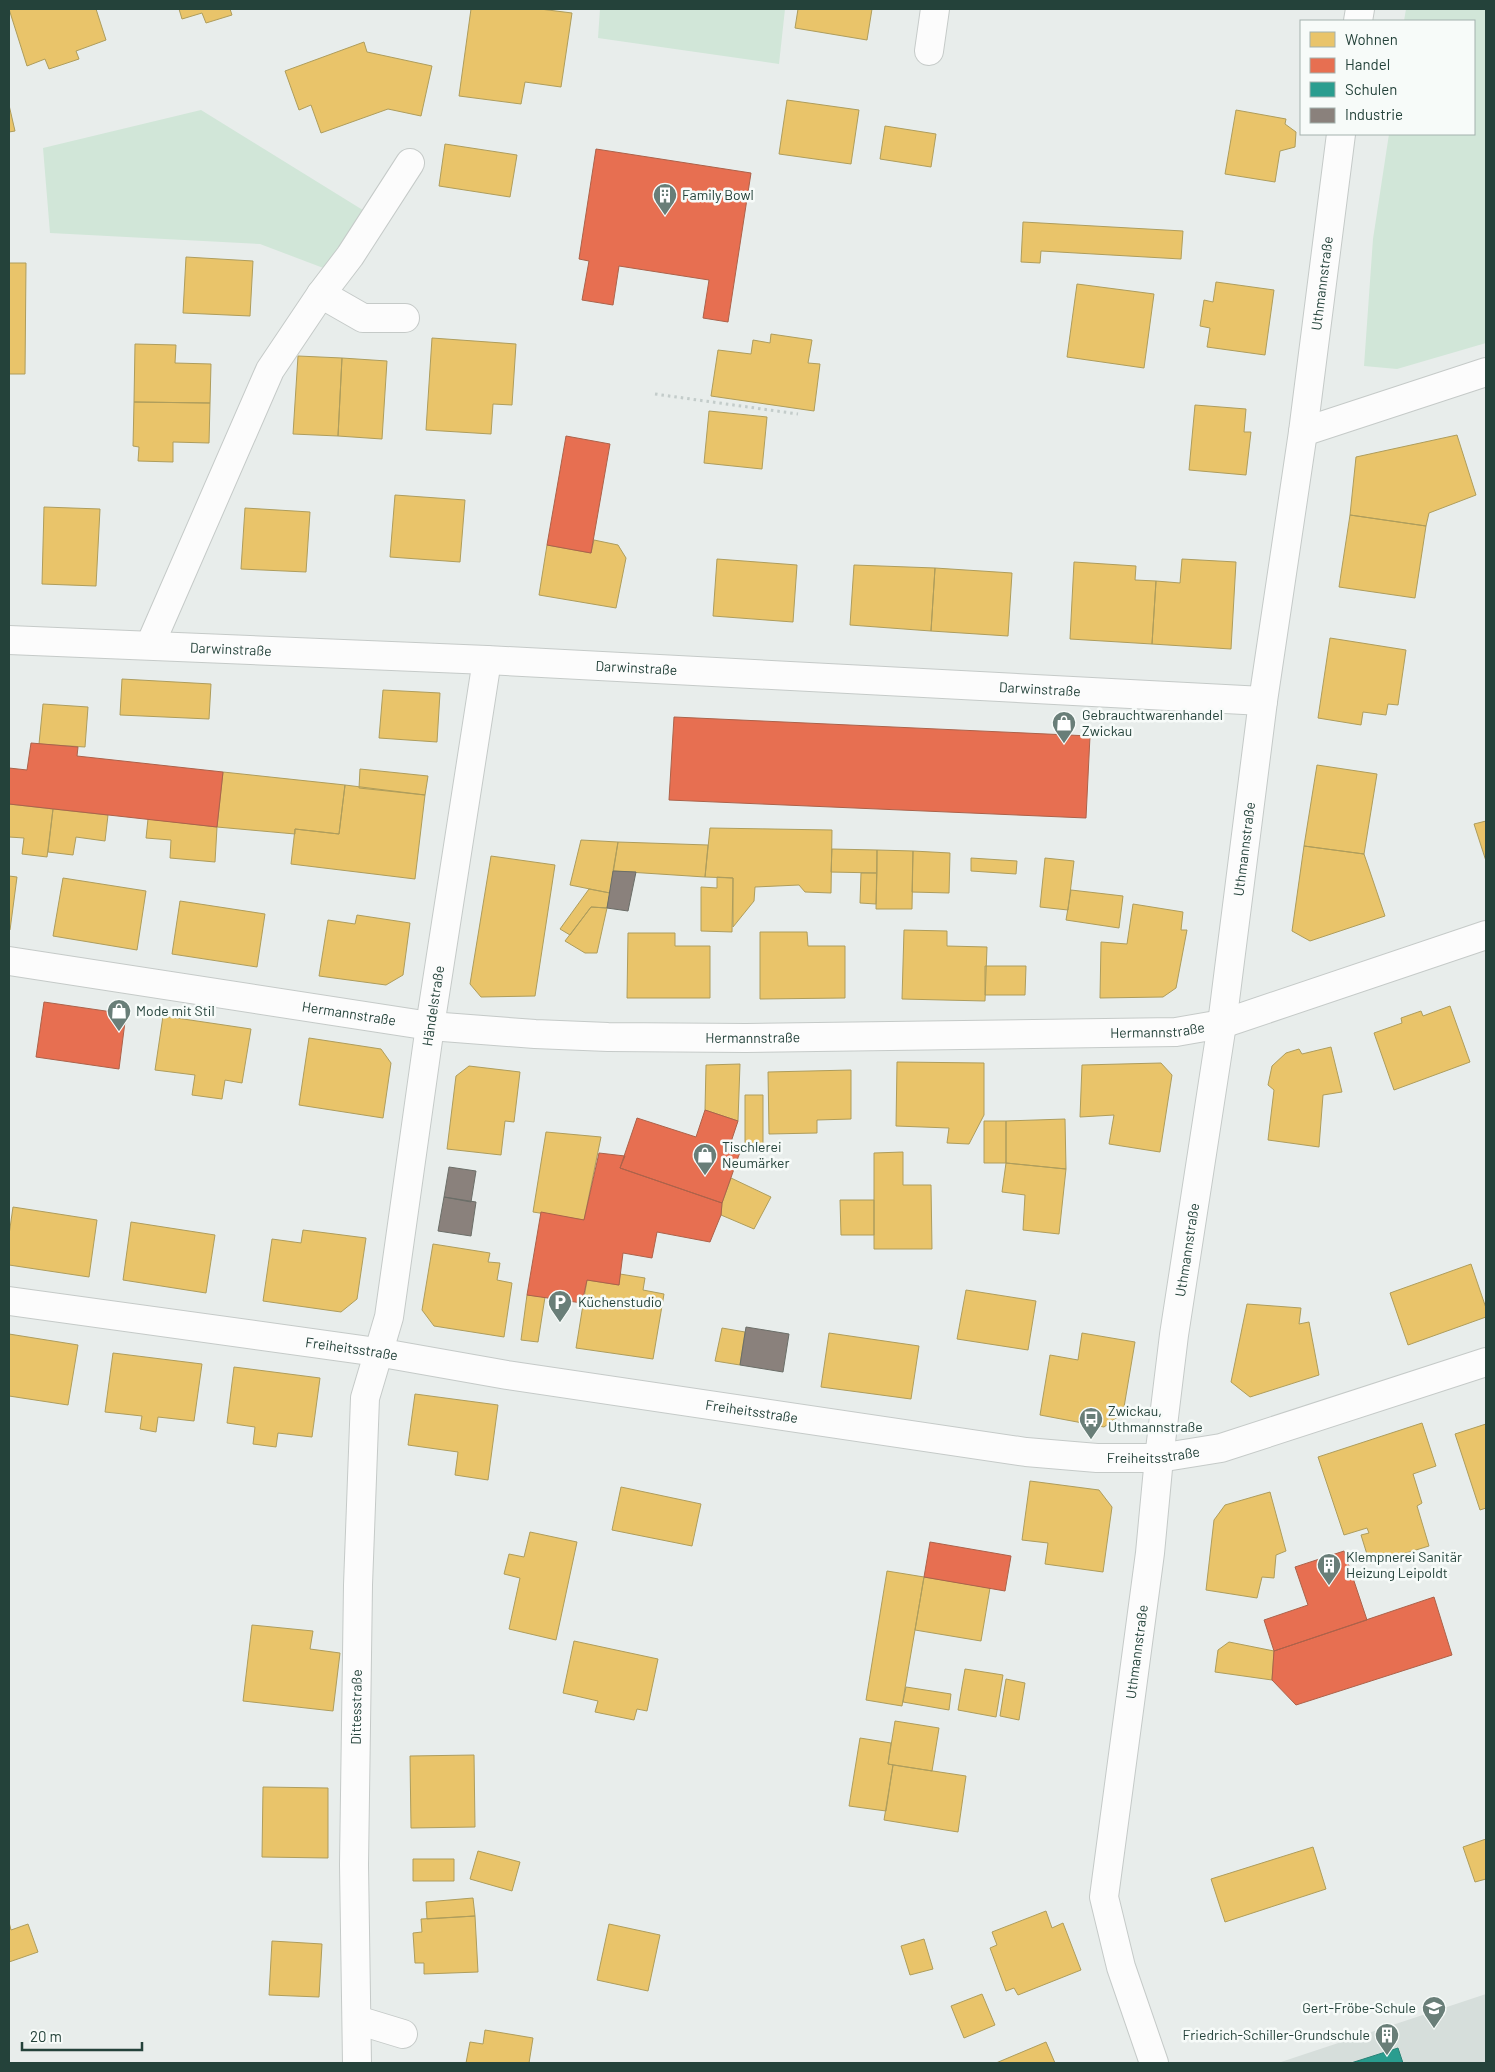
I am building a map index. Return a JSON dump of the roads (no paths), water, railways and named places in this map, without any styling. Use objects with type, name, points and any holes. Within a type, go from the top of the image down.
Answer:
[{"type":"street","points":[[929,50],[935,9]]},
{"type":"street","name":"Uthmannstraße","points":[[1154,2063],[1121,1967],[1104,1897],[1150,1553],[1174,1335],[1222,1024],[1263,701],[1303,432],[1341,135]]},
{"type":"street","points":[[150,645],[270,370],[321,294],[350,256],[410,163]]},
{"type":"street","points":[[321,294],[363,318],[405,318]]},
{"type":"street","points":[[1303,432],[1486,372]]},
{"type":"street","name":"Darwinstraße","points":[[9,640],[487,660],[1263,701]]},
{"type":"street","name":"Händelstraße","points":[[377,1352],[389,1317],[430,1026],[487,660]]},
{"type":"street","name":"Hermannstraße","points":[[9,960],[430,1026],[535,1034],[608,1037],[756,1038],[1176,1032],[1222,1024],[1486,936]]},
{"type":"street","name":"Freiheitsstraße","points":[[9,1301],[377,1352],[507,1375],[1026,1452],[1097,1458],[1159,1458],[1221,1448],[1486,1362]]},
{"type":"street","name":"Dittesstraße","points":[[357,2063],[354,1865],[358,1585],[365,1398],[377,1352]]},
{"type":"street","points":[[357,2020],[403,2034]]},
{"type":"place","name":"Family Bowl","points":[[665,216]]},
{"type":"place","name":"Gebrauchtwarenhandel Zwickau","points":[[1064,744]]},
{"type":"place","name":"Mode mit Stil","points":[[119,1032]]},
{"type":"place","name":"Tischlerei Neumärker","points":[[705,1176]]},
{"type":"place","name":"Küchenstudio","points":[[560,1323]]},
{"type":"place","name":"Zwickau, Uthmannstraße","points":[[1091,1440]]},
{"type":"place","name":"Klempnerei Sanitär Heizung Leipoldt","points":[[1329,1586]]},
{"type":"place","name":"Gert-Fröbe-Schule","points":[[1434,2029]]},
{"type":"place","name":"Friedrich-Schiller-Grundschule","points":[[1387,2056]]}]
